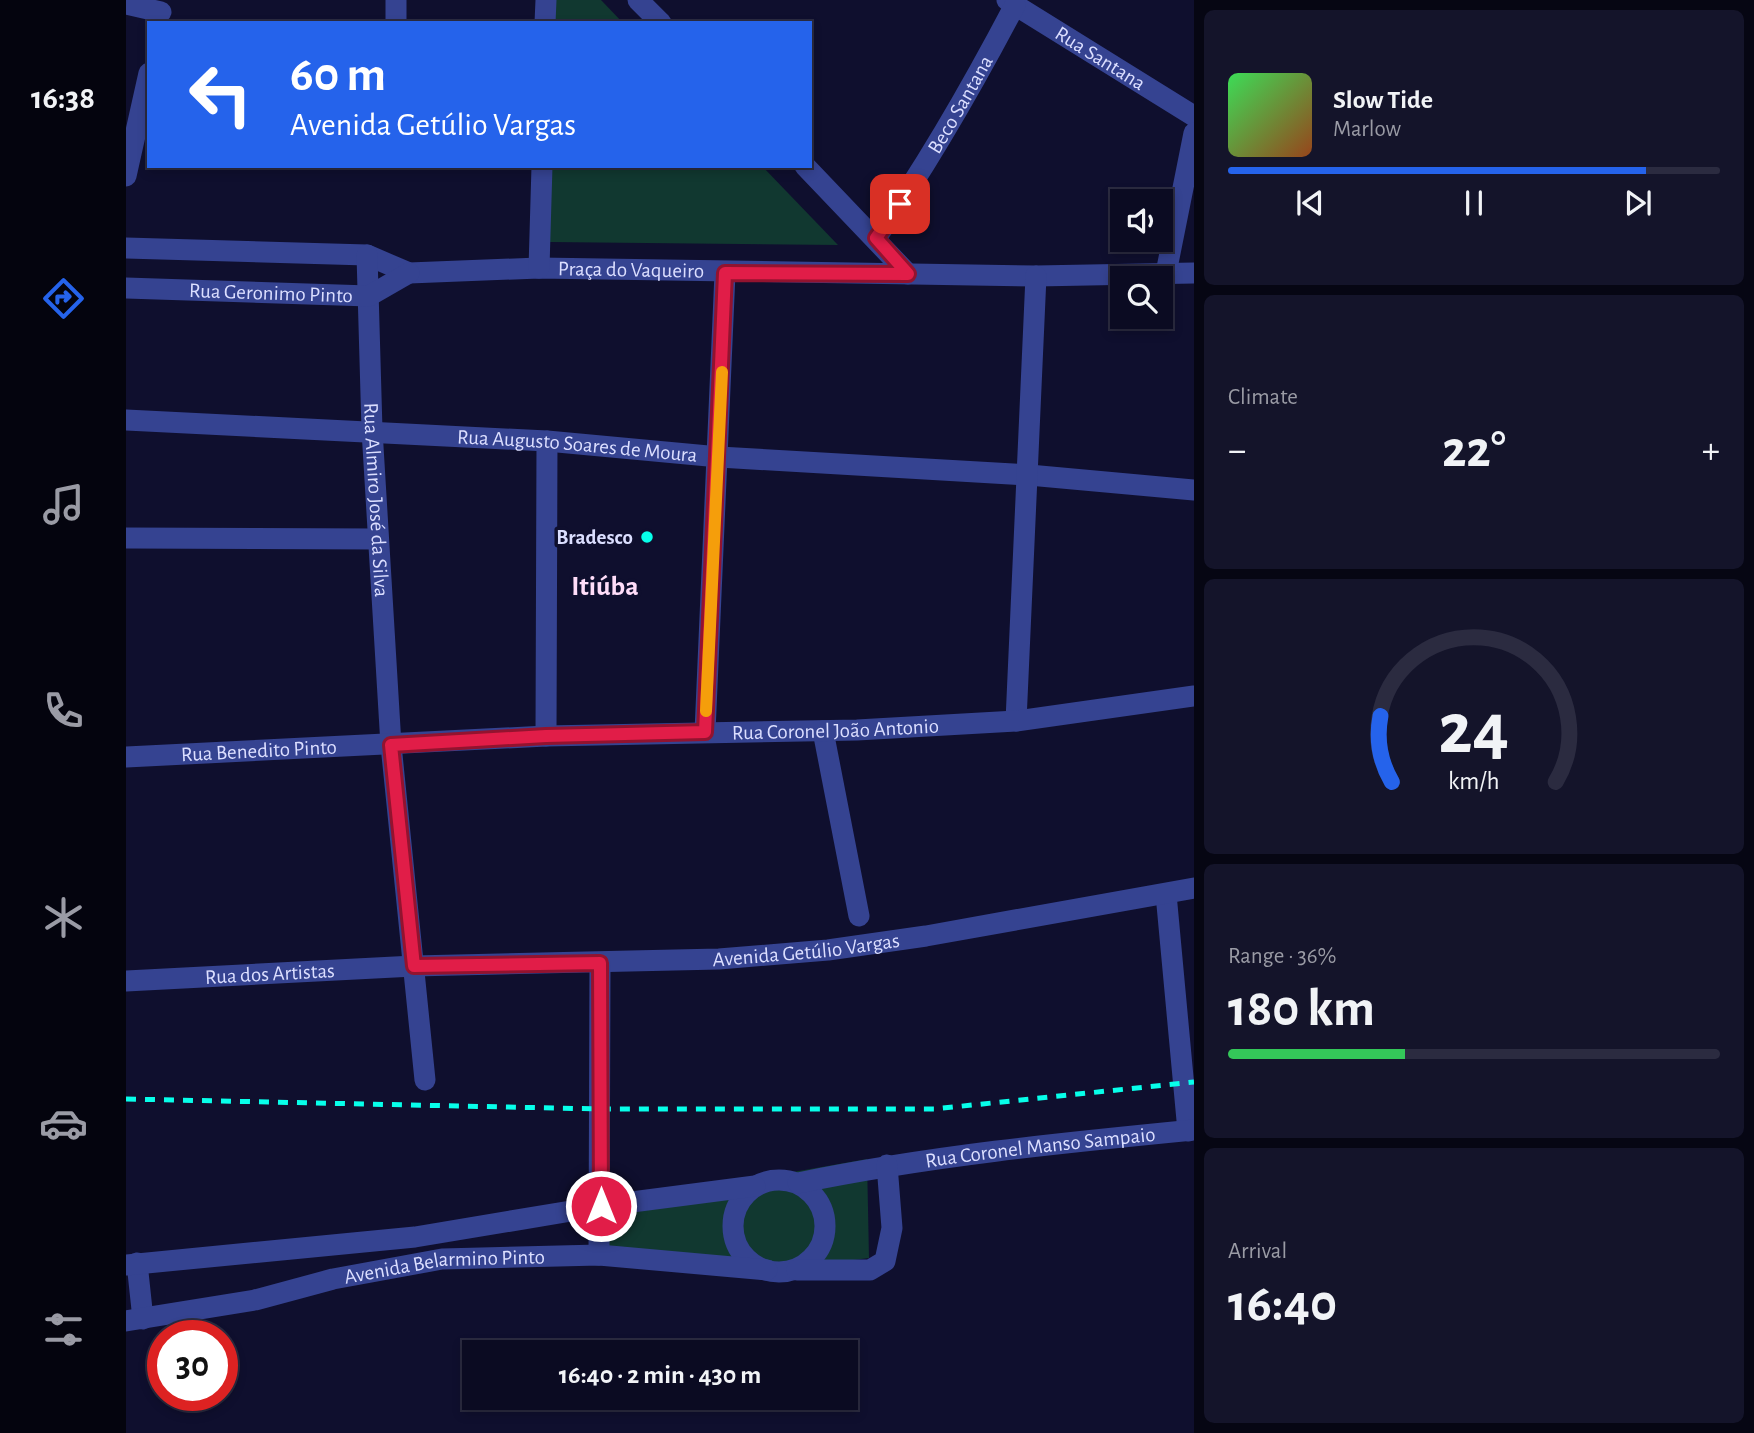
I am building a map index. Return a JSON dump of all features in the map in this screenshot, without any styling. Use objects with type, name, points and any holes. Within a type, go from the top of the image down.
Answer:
[{"type":"street","points":[[396,0],[396,21]]},
{"type":"street","points":[[545,21],[546,0]]},
{"type":"street","points":[[638,0],[659,21]]},
{"type":"street","name":"Rua Santana","points":[[1011,2],[1194,116]]},
{"type":"street","name":"Beco Santana","points":[[876,238],[912,187],[981,69],[1011,2]]},
{"type":"street","points":[[126,4],[161,12]]},
{"type":"street","points":[[126,176],[147,94]]},
{"type":"street","points":[[1167,266],[1194,133]]},
{"type":"street","name":"Praça do Vaqueiro","points":[[542,168],[539,268],[725,273],[1036,276],[1110,274]]},
{"type":"street","points":[[806,168],[908,274]]},
{"type":"street","name":"Rua Geronimo Pinto","points":[[126,248],[367,255],[409,273],[539,268]]},
{"type":"street","name":"Rua Almiro José da Silva","points":[[367,255],[372,430],[391,745],[425,1080]]},
{"type":"street","name":"Praça do Vaqueiro","points":[[1173,272],[1194,273]]},
{"type":"street","name":"Rua Geronimo Pinto","points":[[126,288],[369,296],[409,273]]},
{"type":"street","points":[[705,732],[725,273]]},
{"type":"street","points":[[1016,721],[1036,276]]},
{"type":"street","name":"Rua Augusto Soares de Moura","points":[[126,420],[372,430],[547,441],[719,457],[1029,475],[1194,490]]},
{"type":"street","points":[[546,736],[547,441]]},
{"type":"street","points":[[126,538],[378,539]]},
{"type":"street","name":"Rua Coronel João Antonio","points":[[391,745],[546,736],[823,731],[1016,721],[1194,696]]},
{"type":"street","points":[[823,731],[859,916]]},
{"type":"street","name":"Rua Benedito Pinto","points":[[126,757],[391,745]]},
{"type":"street","name":"Avenida Getúlio Vargas","points":[[414,966],[719,959],[828,950],[1194,888]]},
{"type":"street","points":[[1166,894],[1191,1130]]},
{"type":"street","points":[[599,1255],[600,963]]},
{"type":"street","name":"Rua dos Artistas","points":[[126,981],[414,966]]},
{"type":"street","name":"Rua Coronel Manso Sampaio","points":[[887,1165],[984,1151],[1191,1130]]},
{"type":"street","name":"Avenida Belarmino Pinto","points":[[132,1264],[415,1237],[601,1206],[755,1186],[769,1180],[798,1183],[887,1165],[891,1245],[885,1261],[870,1270],[767,1270],[599,1255],[442,1259],[333,1279],[255,1300],[134,1320]]},
{"type":"street","points":[[797,1269],[819,1248],[824,1219],[820,1204],[798,1183]]},
{"type":"street","points":[[755,1186],[743,1196],[735,1209],[732,1224],[735,1240],[742,1254],[753,1264],[767,1270]]},
{"type":"street","points":[[329,1247],[333,1279]]},
{"type":"street","points":[[132,1264],[134,1320]]},
{"type":"green space","points":[[549,0],[601,0],[621,21],[549,21]]},
{"type":"green space","points":[[549,168],[764,168],[838,245],[550,242]]},
{"type":"green space","points":[[867,1159],[869,1258],[785,1269],[599,1255],[601,1206]]},
{"type":"railway","points":[[126,1099],[601,1109],[934,1109],[1194,1082]]},
{"type":"slow traffic","points":[[706,711],[722,372]]},
{"type":"place","name":"Bradesco","points":[[647,537]]},
{"type":"district","name":"Itiúba","points":[[605,585]]},
{"type":"route","points":[[601,1206],[600,963],[414,966],[391,745],[546,736],[705,732],[725,273],[908,274],[876,238],[900,204]]}]
